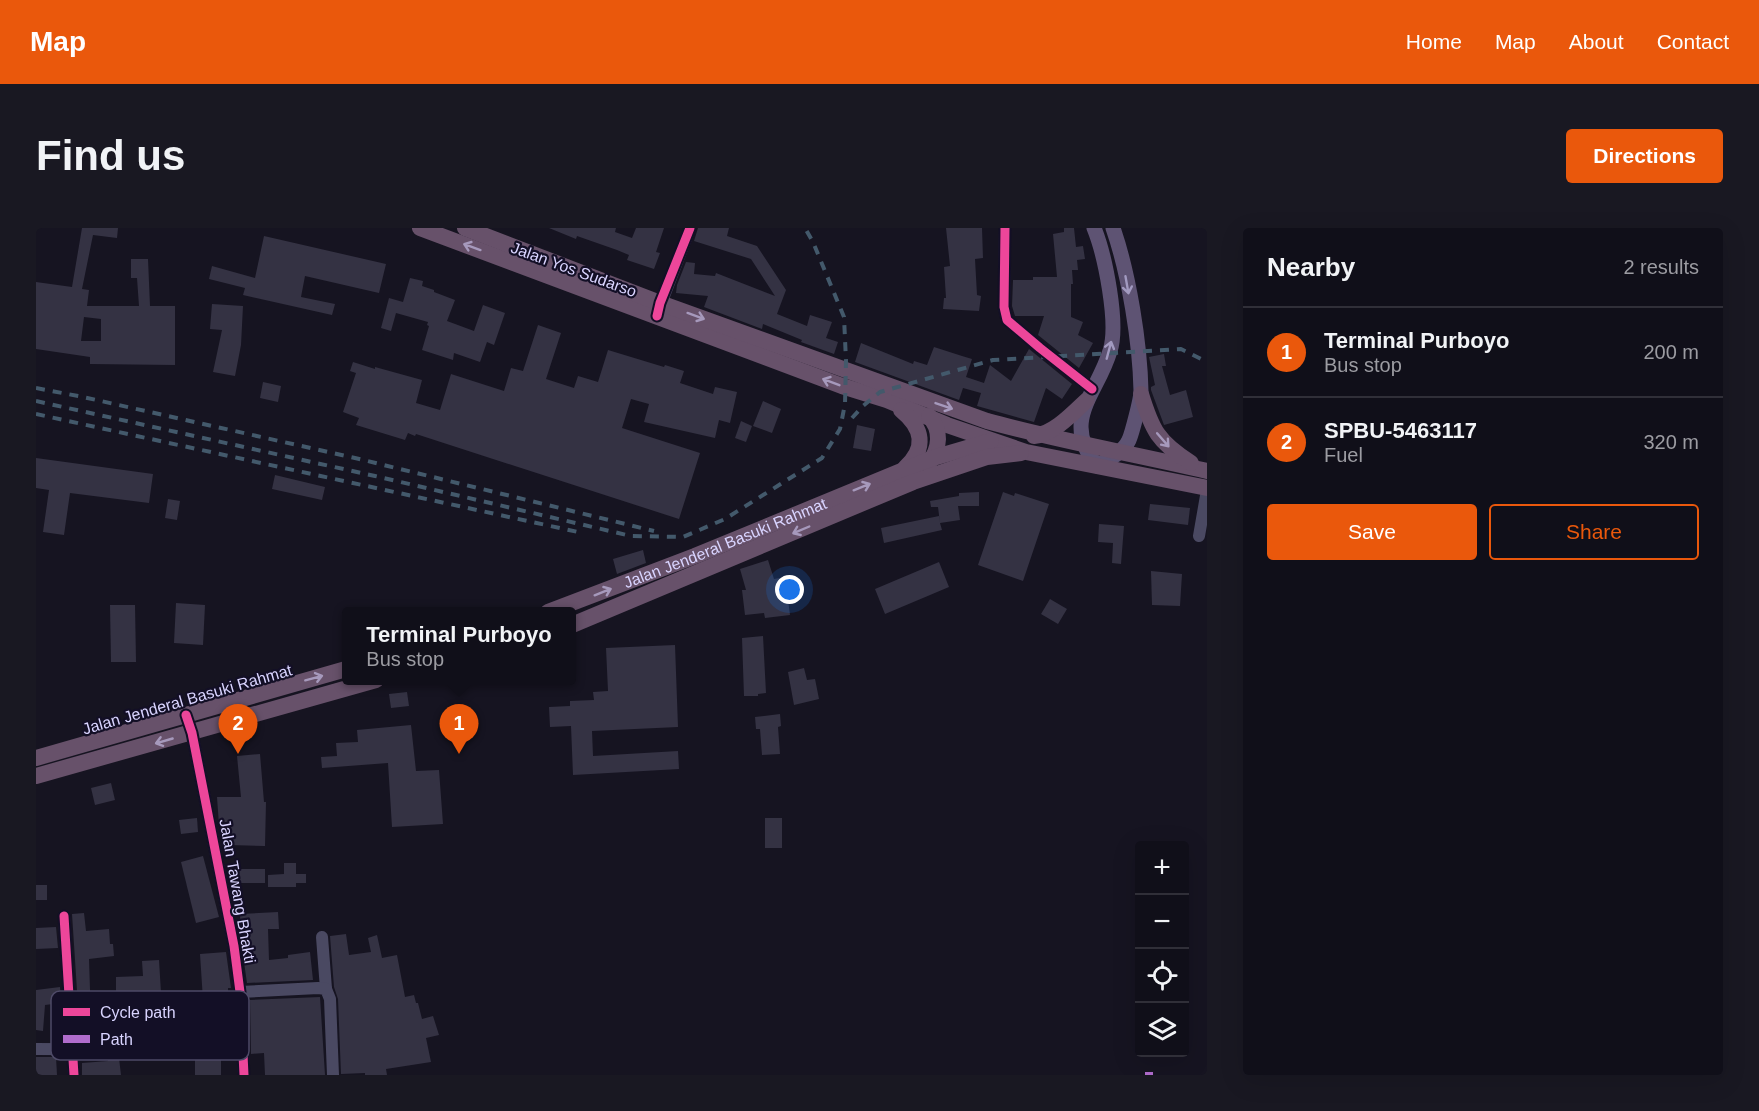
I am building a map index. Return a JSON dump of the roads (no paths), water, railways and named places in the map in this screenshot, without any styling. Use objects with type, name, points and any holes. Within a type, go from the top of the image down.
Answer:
[{"type":"highway","name":"Jalan Yos Sudarso","points":[[420,228],[659,309],[888,393]]},
{"type":"highway","name":"Jalan Yos Sudarso","points":[[465,228],[659,309]]},
{"type":"highway","points":[[888,393],[1040,436],[1206,471]]},
{"type":"highway","points":[[888,393],[921,408],[932,419],[1026,452],[1207,489]]},
{"type":"highway","points":[[888,393],[909,416],[920,436],[919,449],[907,476]]},
{"type":"highway","points":[[1141,394],[1150,424],[1161,440],[1174,452],[1206,471]]},
{"type":"highway","points":[[907,476],[933,458],[991,441],[1040,436],[1063,422],[1090,395]]},
{"type":"highway","points":[[932,419],[938,438],[937,451],[933,458]]},
{"type":"highway","points":[[907,476],[987,457],[1026,452]]},
{"type":"highway","name":"Jalan Jenderal Basuki Rahmat","points":[[561,607],[907,476]]},
{"type":"highway","name":"Jalan Jenderal Basuki Rahmat","points":[[576,623],[907,476]]},
{"type":"highway","name":"Jalan Jenderal Basuki Rahmat","points":[[36,758],[342,670]]},
{"type":"highway","name":"Jalan Jenderal Basuki Rahmat","points":[[36,776],[362,685]]},
{"type":"main road","points":[[1094,228],[1107,275],[1112,317],[1111,350],[1090,395],[1080,431],[1084,445],[1097,466],[1121,452],[1130,440],[1141,394],[1134,326],[1120,249],[1113,228]]},
{"type":"street","points":[[659,309],[690,228]]},
{"type":"street","points":[[1005,228],[1004,307],[1007,320],[1090,395]]},
{"type":"street","points":[[1199,536],[1207,489]]},
{"type":"street","name":"Jalan Tawang Bhakti","points":[[186,715],[192,733],[213,837],[234,946],[240,991]]},
{"type":"street","points":[[64,916],[69,991]]},
{"type":"street","points":[[322,938],[326,989],[330,999],[333,1075]]},
{"type":"street","points":[[249,992],[326,989]]},
{"type":"street","points":[[73,1060],[74,1075]]},
{"type":"street","name":"Jalan Tawang Bhakti","points":[[243,1060],[244,1075]]},
{"type":"railway","points":[[36,401],[375,476],[631,536],[683,537],[725,519],[822,458],[840,429],[845,404],[844,317],[805,228]]},
{"type":"railway","points":[[852,418],[880,392],[993,360],[1181,349],[1207,362]]},
{"type":"railway","points":[[36,388],[355,458],[654,531]]},
{"type":"railway","points":[[36,414],[578,532]]},
{"type":"place","name":"SPBU-5463117","points":[[238,754]]},
{"type":"place","name":"Terminal Purboyo","points":[[459,754]]}]
